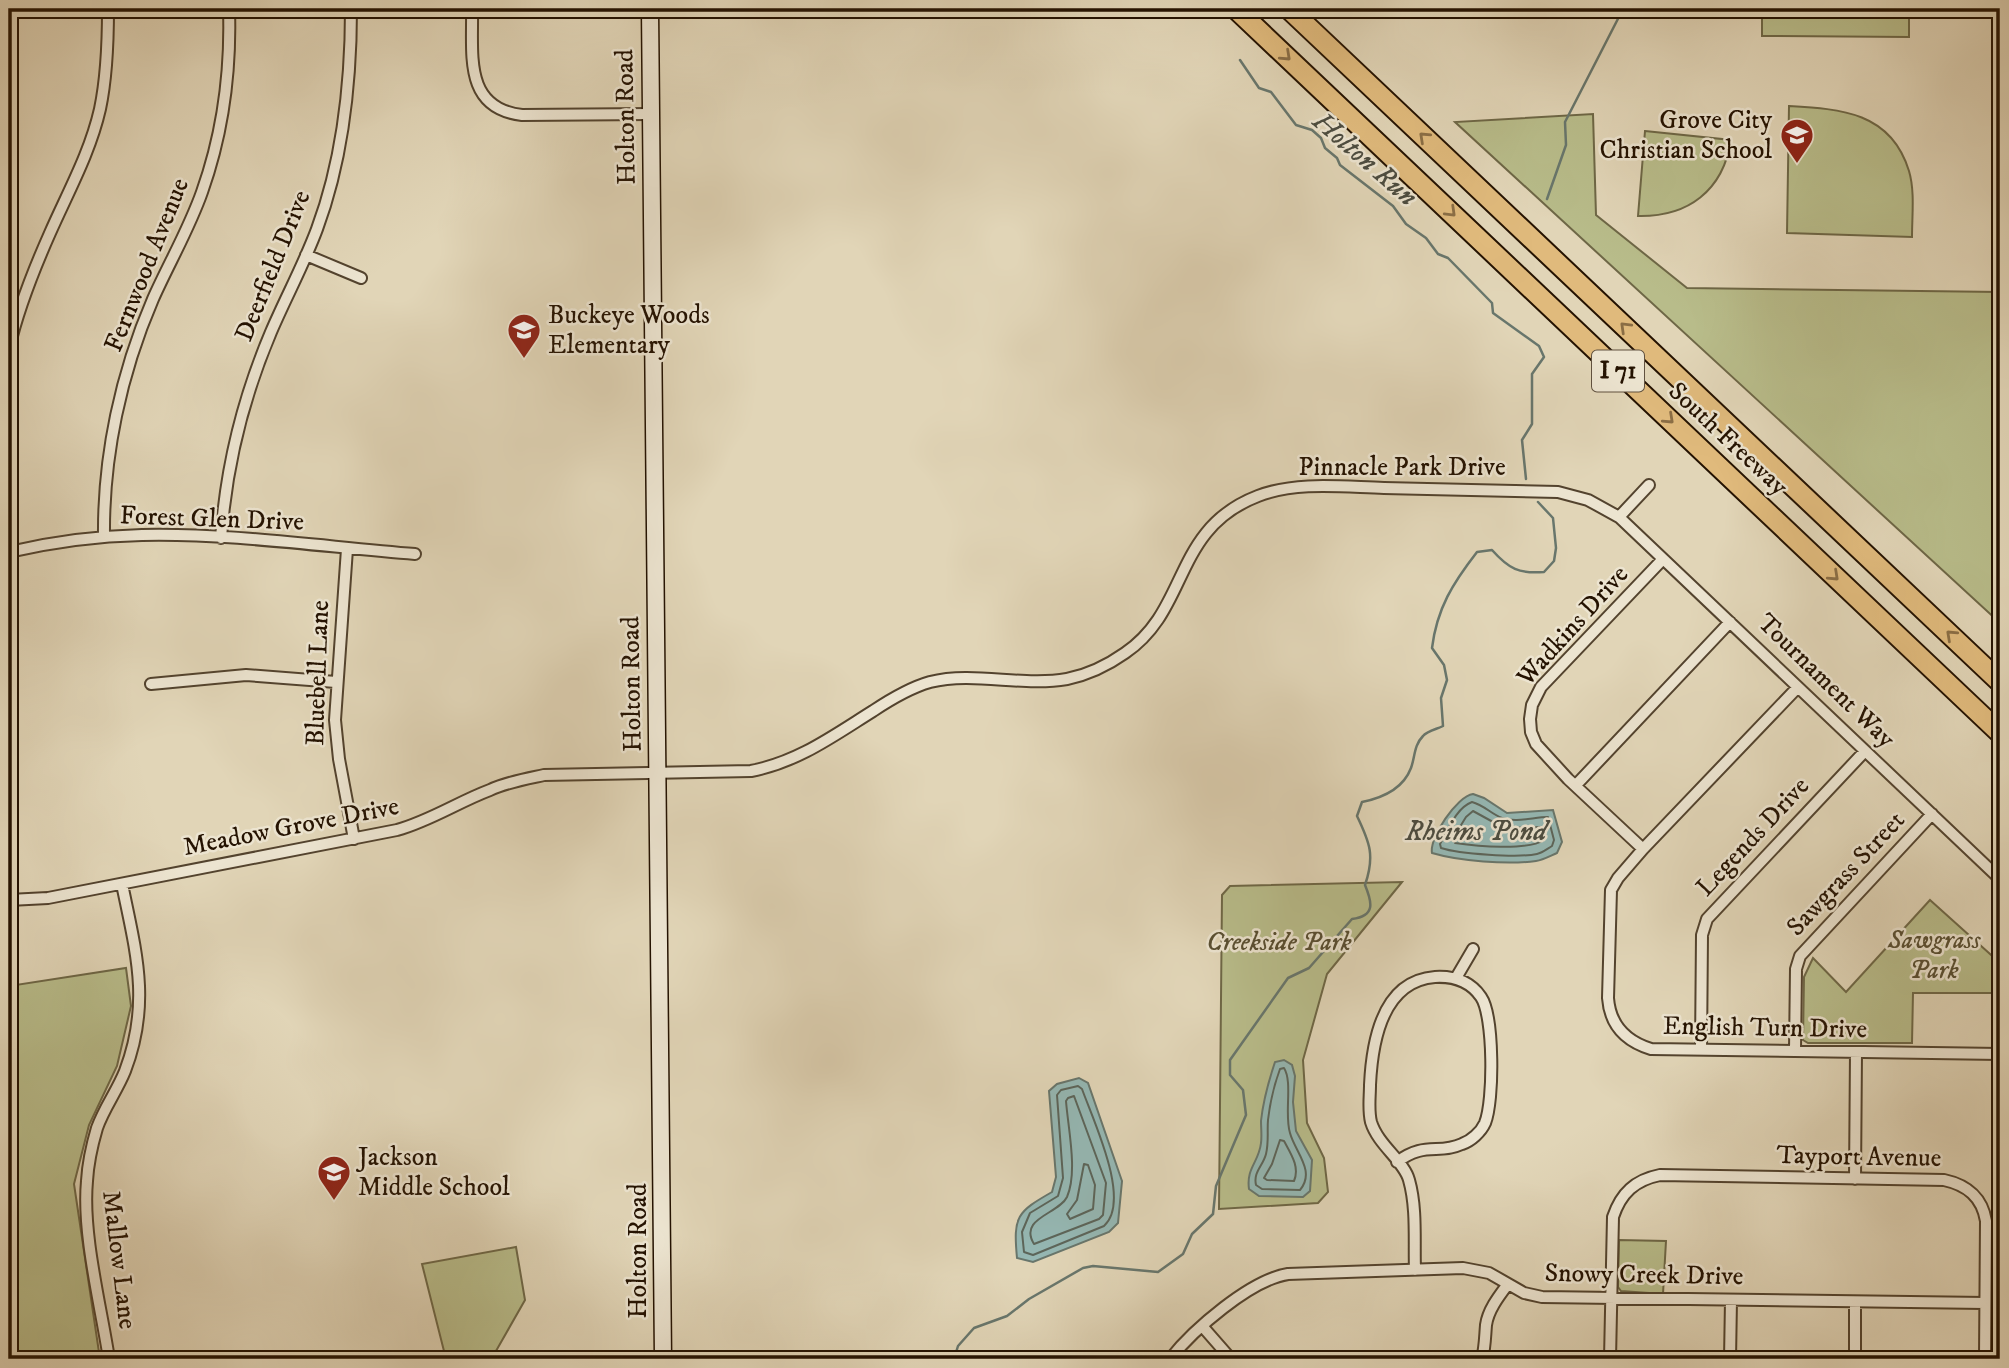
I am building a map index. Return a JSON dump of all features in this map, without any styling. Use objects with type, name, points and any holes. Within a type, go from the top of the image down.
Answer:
[{"type":"highway","name":"South Freeway","points":[[1236,9],[2000,733]]},
{"type":"highway","name":"South Freeway","points":[[1289,9],[2000,682]]},
{"type":"street","points":[[9,348],[32,279],[82,163],[100,111],[106,68],[108,9]]},
{"type":"street","name":"Fernwood Avenue","points":[[104,537],[109,452],[132,355],[152,302],[202,194],[224,115],[229,54],[229,9]]},
{"type":"street","name":"Deerfield Drive","points":[[221,538],[229,468],[237,429],[271,332],[306,255],[328,193],[341,139],[348,86],[351,9]]},
{"type":"street","points":[[472,9],[475,79],[488,101],[498,108],[522,115],[651,114]]},
{"type":"street","name":"Holton Road","points":[[650,9],[663,1359]]},
{"type":"street","points":[[306,255],[361,278]]},
{"type":"street","points":[[1619,517],[1649,485]]},
{"type":"street","name":"Pinnacle Park Drive","points":[[658,773],[751,771],[785,764],[900,694],[928,682],[961,679],[1068,679],[1109,663],[1138,644],[1152,629],[1163,613],[1191,553],[1214,523],[1254,498],[1273,491],[1317,487],[1558,492],[1588,500],[1619,517]]},
{"type":"street","name":"Tournament Way","points":[[1619,517],[2000,879]]},
{"type":"street","name":"Forest Glen Drive","points":[[9,552],[104,537],[143,535],[221,538],[415,554]]},
{"type":"street","name":"Bluebell Lane","points":[[346,548],[336,682],[336,740],[354,839]]},
{"type":"street","name":"Wadkins Drive","points":[[1643,849],[1536,744],[1531,732],[1532,705],[1541,687],[1664,559]]},
{"type":"street","points":[[1576,785],[1730,622]]},
{"type":"street","points":[[151,684],[246,676],[336,682]]},
{"type":"street","name":"English Turn Drive","points":[[1798,687],[1643,849],[1618,878],[1609,895],[1609,1008],[1621,1033],[1636,1044],[1651,1049],[2000,1054]]},
{"type":"street","name":"Legends Drive","points":[[1702,1050],[1702,935],[1707,919],[1865,751]]},
{"type":"street","name":"Meadow Grove Drive","points":[[9,900],[48,898],[413,826],[514,780],[544,775],[658,773]]},
{"type":"street","name":"Sawgrass Street","points":[[1794,1051],[1796,969],[1800,956],[1933,814]]},
{"type":"street","name":"Mallow Lane","points":[[109,1359],[86,1204],[90,1158],[97,1128],[124,1073],[133,1048],[140,1010],[139,969],[122,884]]},
{"type":"street","points":[[1456,978],[1473,949]]},
{"type":"street","points":[[1397,1162],[1419,1150],[1461,1145],[1474,1138],[1484,1125],[1489,1107],[1489,1015],[1476,990],[1456,978],[1434,977],[1407,985],[1394,998],[1374,1041],[1369,1105],[1371,1122],[1381,1142],[1397,1162],[1408,1175],[1412,1191],[1415,1270]]},
{"type":"street","points":[[1855,1179],[1856,1052]]},
{"type":"street","name":"Tayport Avenue","points":[[1610,1298],[1611,1228],[1620,1199],[1638,1182],[1660,1175],[1944,1180],[1958,1183],[1979,1199],[1986,1221],[1985,1359]]},
{"type":"street","name":"Snowy Creek Drive","points":[[1170,1359],[1181,1346],[1246,1291],[1278,1276],[1463,1268],[1489,1273],[1524,1293],[1542,1297],[1985,1303]]},
{"type":"street","points":[[1482,1359],[1486,1322],[1507,1284]]},
{"type":"street","points":[[1610,1298],[1610,1359]]},
{"type":"street","points":[[1730,1359],[1731,1300]]},
{"type":"street","points":[[1855,1302],[1855,1359]]},
{"type":"street","points":[[1203,1327],[1231,1359]]},
{"type":"green space","points":[[1762,9],[1909,9],[1909,37],[1762,36]]},
{"type":"green space","points":[[1789,106],[1845,112],[1877,125],[1890,136],[1901,151],[1911,179],[1912,237],[1787,233]]},
{"type":"green space","points":[[1593,114],[1596,215],[1687,288],[2000,292],[2000,623],[1455,122]]},
{"type":"green space","points":[[1645,131],[1731,140],[1720,174],[1700,198],[1672,212],[1638,216]]},
{"type":"green space","name":"Creekside Park","points":[[1402,882],[1327,974],[1303,1060],[1307,1123],[1324,1158],[1328,1192],[1318,1203],[1219,1209],[1222,895],[1230,886]]},
{"type":"green space","name":"Sawgrass Park","points":[[1930,900],[2000,963],[2000,993],[1913,993],[1912,1043],[1808,1043],[1803,1040],[1804,977],[1813,958],[1846,992]]},
{"type":"green space","points":[[126,968],[131,1006],[117,1066],[89,1125],[74,1184],[100,1359],[9,1359],[9,986]]},
{"type":"green space","points":[[1619,1240],[1666,1241],[1663,1294],[1621,1291],[1618,1287]]},
{"type":"green space","points":[[516,1247],[525,1300],[496,1351],[478,1359],[446,1359],[422,1264]]},
{"type":"water","name":"Rheims Pond","points":[[1473,794],[1507,813],[1553,810],[1562,842],[1557,853],[1539,860],[1511,863],[1469,860],[1432,853],[1435,838],[1445,819],[1459,802]]},
{"type":"water","points":[[1284,1060],[1292,1065],[1295,1076],[1293,1102],[1296,1131],[1312,1160],[1310,1191],[1303,1197],[1259,1196],[1249,1189],[1249,1176],[1261,1143],[1261,1121],[1268,1084],[1275,1062]]},
{"type":"water","points":[[1079,1078],[1088,1083],[1122,1181],[1118,1223],[1109,1232],[1033,1262],[1017,1258],[1016,1233],[1020,1217],[1031,1205],[1052,1192],[1056,1177],[1049,1091],[1057,1084]]},
{"type":"waterway","points":[[1547,199],[1566,145],[1565,122],[1623,9]]},
{"type":"waterway","name":"Holton Run","points":[[1240,60],[1259,88],[1271,92],[1296,125],[1312,130],[1321,138],[1325,148],[1337,158],[1340,165],[1393,206],[1406,224],[1426,238],[1438,254],[1448,258],[1492,303],[1493,313],[1539,346],[1544,357],[1532,374],[1532,424],[1522,440],[1526,479]]},
{"type":"waterway","points":[[954,1359],[958,1346],[974,1328],[1007,1316],[1029,1299],[1083,1268],[1093,1266],[1158,1272],[1183,1254],[1192,1234],[1213,1214],[1216,1186],[1246,1115],[1243,1090],[1230,1075],[1230,1060],[1288,978],[1309,968],[1352,919],[1369,911],[1370,902],[1365,885],[1370,866],[1370,850],[1357,816],[1362,802],[1384,795],[1403,782],[1411,768],[1420,740],[1427,733],[1443,726],[1441,698],[1447,680],[1444,665],[1432,648],[1442,608],[1477,552],[1492,550],[1509,566],[1528,572],[1544,572],[1554,561],[1556,548],[1553,518],[1538,502]]},
{"type":"place","name":"Grove City Christian School","points":[[1797,165]]},
{"type":"place","name":"Buckeye Woods Elementary","points":[[524,360]]},
{"type":"place","name":"Jackson Middle School","points":[[334,1202]]}]
